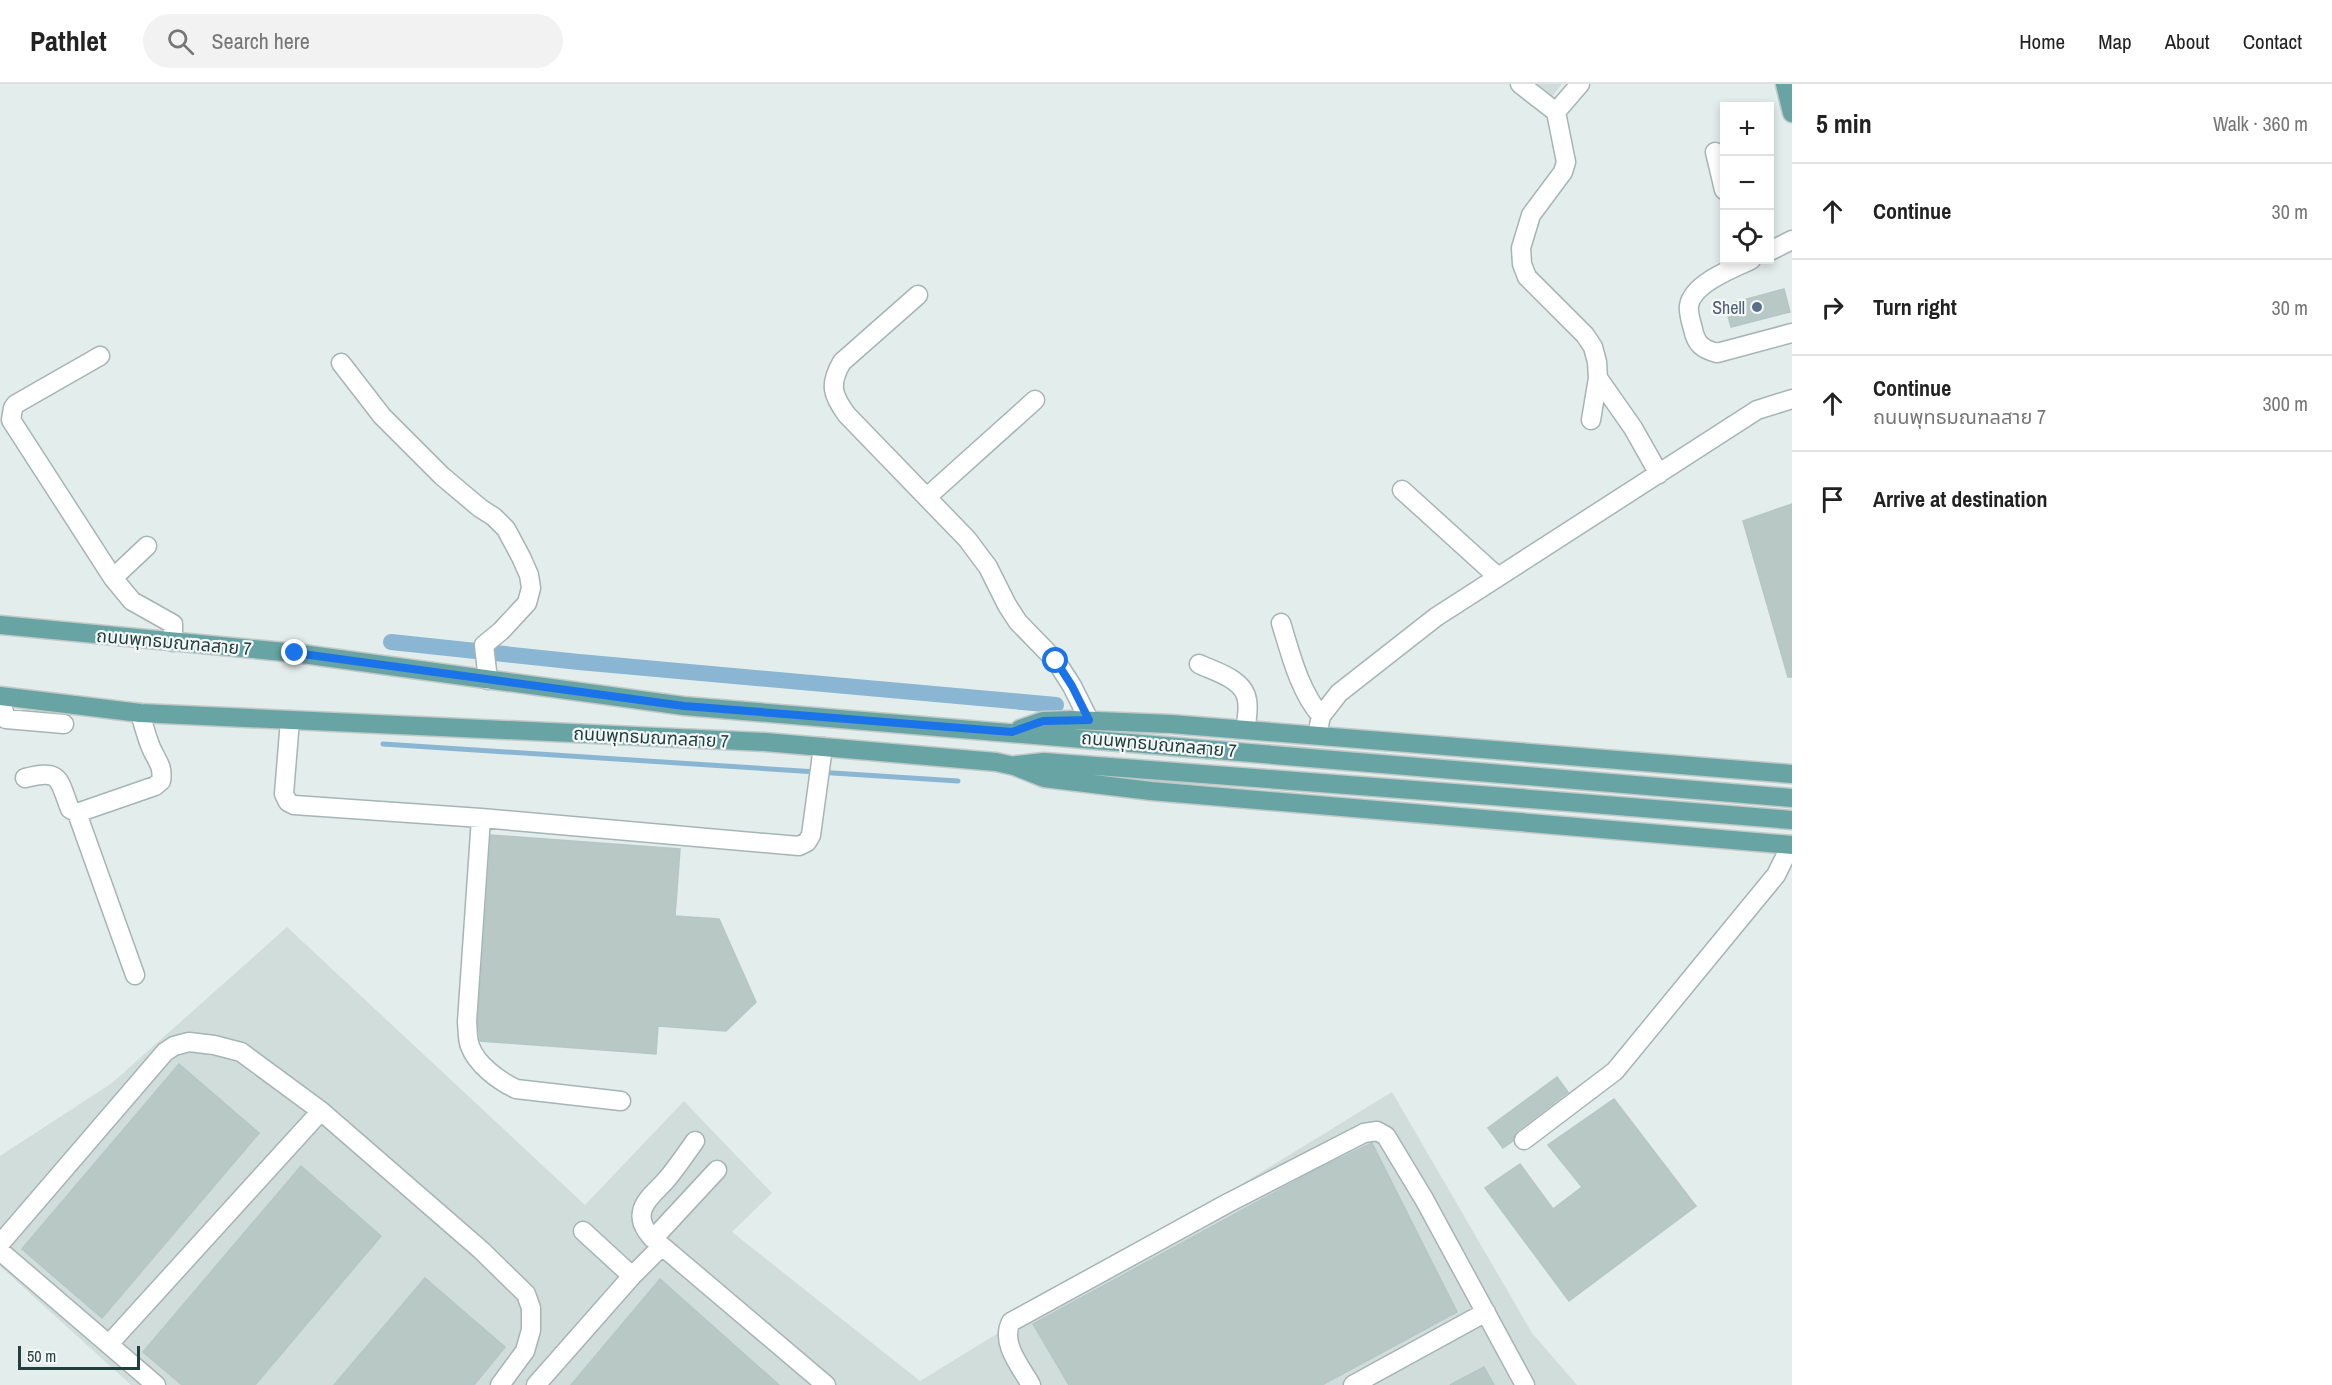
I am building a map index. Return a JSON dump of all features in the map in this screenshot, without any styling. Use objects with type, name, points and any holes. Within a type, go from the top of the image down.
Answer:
[{"type":"main road","points":[[1785,84],[1792,113]]},
{"type":"main road","name":"ถนนพุทธมณฑลสาย 7","points":[[0,625],[295,653],[684,706],[1792,798]]},
{"type":"main road","name":"ถนนพุทธมณฑลสาย 7","points":[[0,697],[140,712],[765,742],[1014,765]]},
{"type":"main road","points":[[1012,732],[1043,721],[1089,720],[1246,729],[1792,774]]},
{"type":"main road","points":[[1014,765],[1044,762],[1493,795],[1792,820]]},
{"type":"main road","points":[[1014,765],[1044,778],[1162,792],[1792,845]]},
{"type":"street","points":[[1520,84],[1556,112],[1566,162],[1563,172],[1531,215],[1521,248],[1522,264],[1527,277],[1585,335],[1593,347],[1598,378],[1591,420]]},
{"type":"street","points":[[1556,112],[1580,84]]},
{"type":"street","points":[[1715,152],[1720,171]]},
{"type":"street","points":[[1774,249],[1792,240]]},
{"type":"street","points":[[1740,264],[1706,283],[1693,294],[1688,307],[1695,341],[1705,350],[1717,353],[1792,333]]},
{"type":"street","points":[[918,296],[842,362],[834,375],[833,387],[837,401],[847,415],[967,539],[988,567],[1006,605],[1018,622],[1056,661],[1089,720]]},
{"type":"street","points":[[100,356],[16,404],[11,414],[15,428],[74,515],[113,578],[132,600],[173,624],[173,642]]},
{"type":"street","points":[[341,363],[382,416],[442,476],[506,529],[521,557],[529,575],[531,588],[526,603],[501,632],[484,645],[488,680]]},
{"type":"street","points":[[1598,378],[1633,428],[1659,474]]},
{"type":"street","points":[[1317,735],[1321,716],[1339,693],[1436,617],[1757,410],[1792,399]]},
{"type":"street","points":[[927,497],[1035,400]]},
{"type":"street","points":[[1402,490],[1498,577]]},
{"type":"street","points":[[113,578],[147,546]]},
{"type":"street","points":[[1281,623],[1304,691],[1321,716]]},
{"type":"street","points":[[1199,664],[1239,685],[1248,702],[1246,729]]},
{"type":"street","points":[[0,697],[3,719],[64,724]]},
{"type":"street","points":[[77,813],[154,786],[161,781],[163,772],[160,762],[150,747],[140,712]]},
{"type":"street","points":[[290,720],[284,794],[288,802],[294,805],[481,818],[799,846],[807,842],[811,835],[823,747]]},
{"type":"street","points":[[24,778],[45,773],[58,779],[70,809],[77,813],[135,975]]},
{"type":"street","points":[[481,818],[467,1022],[469,1044],[474,1056],[507,1085],[516,1089],[621,1101]]},
{"type":"street","points":[[1524,1140],[1615,1071],[1776,875],[1792,845]]},
{"type":"street","points":[[0,1244],[165,1052],[174,1046],[189,1042],[241,1052],[321,1111],[481,1250],[526,1294],[531,1308],[531,1330],[525,1351],[500,1385]]},
{"type":"street","points":[[109,1344],[321,1111]]},
{"type":"street","points":[[1031,1385],[1008,1344],[1007,1330],[1011,1322],[1228,1203],[1364,1133],[1377,1131],[1386,1136],[1424,1199],[1526,1385]]},
{"type":"street","points":[[695,1141],[667,1179],[647,1201],[642,1212],[643,1224],[658,1243],[826,1385]]},
{"type":"street","points":[[536,1385],[632,1276],[717,1170]]},
{"type":"street","points":[[583,1231],[632,1276]]},
{"type":"street","points":[[0,1251],[156,1385]]},
{"type":"street","points":[[1353,1385],[1486,1312]]},
{"type":"shaded area","points":[[1532,84],[1562,84],[1550,99]]},
{"type":"shaded area","points":[[287,927],[585,1205],[684,1101],[772,1193],[732,1232],[920,1381],[1392,1092],[1532,1333],[1577,1385],[131,1385],[0,1266],[0,1156],[112,1083]]},
{"type":"building","points":[[1784,289],[1790,312],[1731,327],[1725,305]]},
{"type":"building","points":[[1792,504],[1792,677],[1788,677],[1743,521]]},
{"type":"building","points":[[491,835],[680,849],[675,916],[719,919],[756,1002],[726,1031],[658,1026],[656,1054],[480,1041],[478,1022]]},
{"type":"building","points":[[179,1064],[259,1133],[102,1318],[22,1249]]},
{"type":"building","points":[[1557,1077],[1568,1092],[1517,1131],[1513,1141],[1503,1148],[1488,1128]]},
{"type":"building","points":[[1614,1099],[1696,1206],[1569,1301],[1485,1188],[1520,1164],[1553,1209],[1582,1187],[1548,1145]]},
{"type":"building","points":[[1372,1143],[1457,1312],[1322,1385],[1069,1385],[1033,1324],[1316,1170]]},
{"type":"building","points":[[301,1166],[381,1236],[255,1385],[182,1385],[143,1352]]},
{"type":"building","points":[[425,1278],[505,1347],[474,1385],[334,1385]]},
{"type":"building","points":[[660,1279],[779,1385],[571,1385]]},
{"type":"building","points":[[1484,1367],[1494,1385],[1450,1385]]},
{"type":"waterway","points":[[391,642],[579,662],[1056,705]]},
{"type":"waterway","points":[[383,744],[958,781]]},
{"type":"place","name":"Shell","points":[[1757,307]]},
{"type":"route","points":[[295,653],[684,706],[1012,732],[1043,721],[1089,720],[1056,661]]}]
